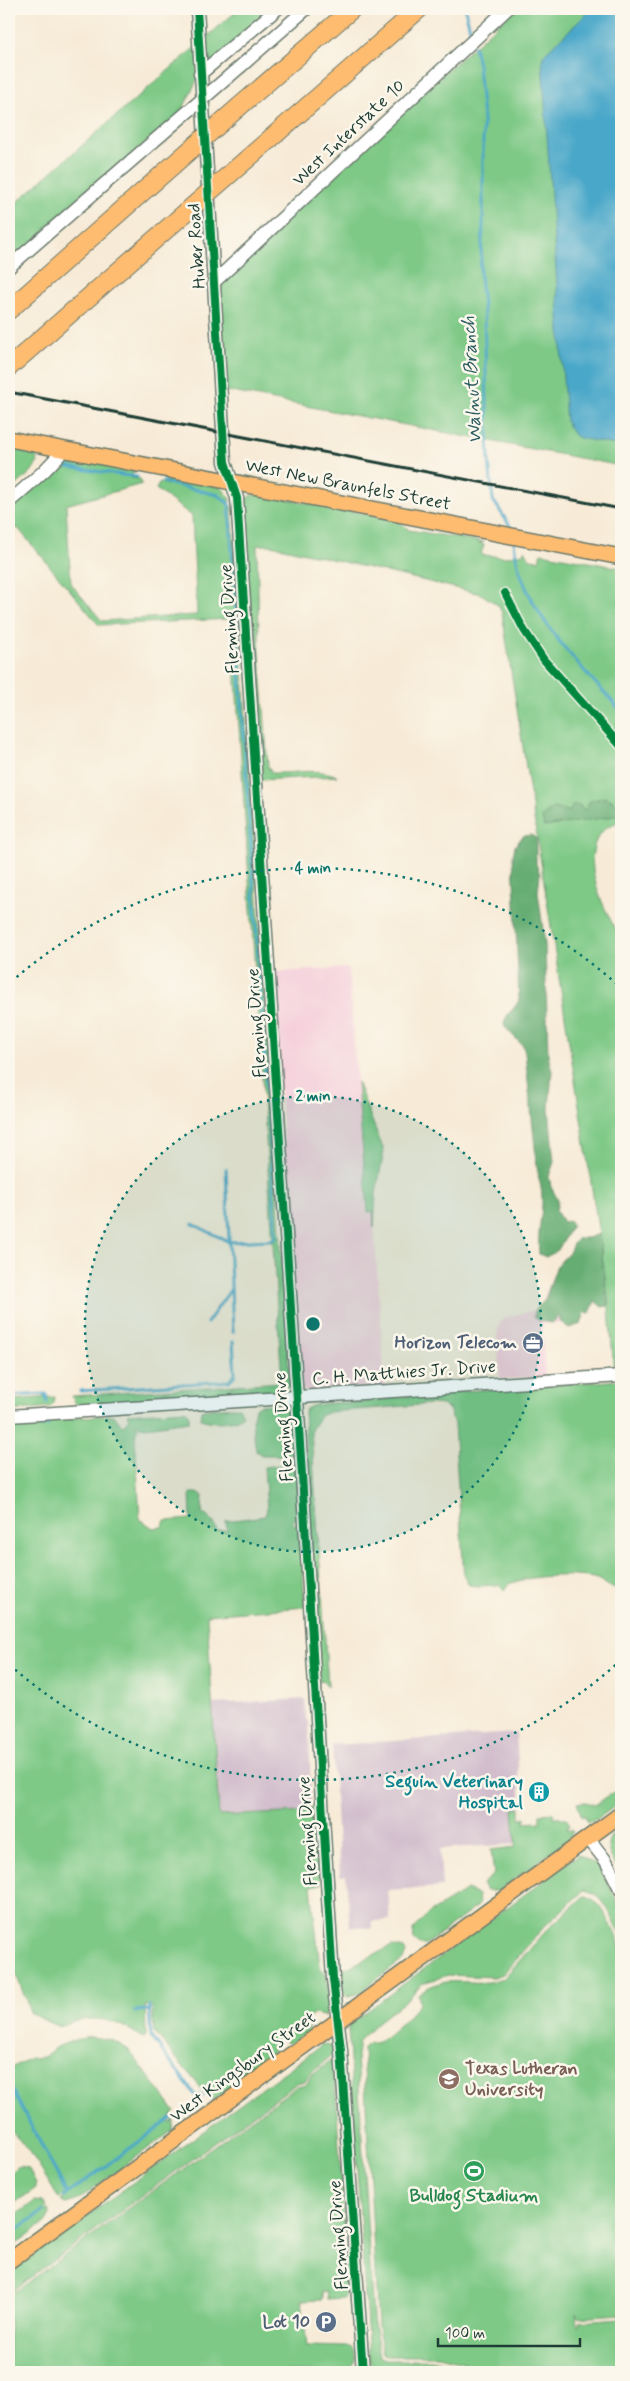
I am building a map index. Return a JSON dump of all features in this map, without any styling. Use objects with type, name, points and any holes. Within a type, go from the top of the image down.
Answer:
[{"type":"highway","points":[[9,310],[352,9]]},
{"type":"highway","points":[[9,367],[419,9]]},
{"type":"main road","name":"West New Braunfels Street","points":[[9,439],[231,480],[621,558]]},
{"type":"main road","name":"West Kingsbury Street","points":[[9,2261],[621,1814]]},
{"type":"street","name":"Huber Road","points":[[197,9],[225,462],[231,480]]},
{"type":"street","points":[[200,74],[277,9]]},
{"type":"street","points":[[9,267],[306,9]]},
{"type":"street","name":"West Interstate 10","points":[[214,282],[506,9]]},
{"type":"street","points":[[9,502],[44,471],[65,449]]},
{"type":"street","name":"Fleming Drive","points":[[231,480],[237,498],[297,1397],[333,1979],[339,2020],[363,2372]]},
{"type":"street","name":"C. H. Matthies Jr. Drive","points":[[9,1416],[621,1376]]},
{"type":"street","points":[[588,1838],[606,1861],[621,1890]]},
{"type":"shaded area","points":[[348,968],[367,1211],[373,1211],[385,1387],[304,1391],[300,1386],[272,972]]},
{"type":"shaded area","points":[[599,1234],[568,1299],[569,1322],[542,1324],[545,1377],[500,1379],[497,1334],[503,1318],[535,1310],[541,1305],[557,1265],[569,1252],[573,1244],[578,1238],[587,1238]]},
{"type":"shaded area","points":[[305,1699],[306,1719],[309,1723],[311,1808],[306,1805],[307,1812],[219,1816],[212,1704]]},
{"type":"shaded area","points":[[516,1733],[521,1808],[513,1809],[516,1844],[440,1849],[442,1887],[388,1890],[390,1920],[372,1921],[373,1928],[350,1927],[346,1875],[340,1876],[332,1745]]},
{"type":"green space","points":[[239,9],[277,9],[200,74],[177,121],[9,267],[9,209]]},
{"type":"green space","points":[[515,9],[621,9],[621,466],[222,390],[214,282]]},
{"type":"green space","points":[[9,445],[34,450],[38,462],[31,472],[9,492]]},
{"type":"green space","points":[[86,461],[136,471],[132,473],[131,478],[140,479],[142,484],[66,505],[71,584],[102,621],[196,615],[197,613],[192,516],[156,489],[160,482],[167,485],[169,482],[162,478],[221,487],[231,499],[228,504],[232,507],[290,1385],[281,1393],[77,1406],[72,1396],[282,1382],[232,619],[99,625],[17,527],[9,534],[9,509],[66,464]]},
{"type":"green space","points":[[257,494],[398,520],[409,530],[484,542],[479,543],[484,545],[482,555],[505,557],[523,553],[525,550],[530,559],[539,560],[541,553],[621,568],[620,805],[590,801],[585,810],[542,817],[545,826],[621,815],[621,822],[610,825],[601,833],[595,844],[592,856],[593,871],[601,900],[621,937],[621,1372],[614,1373],[608,1296],[599,1234],[502,613],[498,605],[481,594],[271,545],[257,545],[259,640],[268,767],[272,773],[313,771],[337,776],[260,780],[243,509],[247,498]]},
{"type":"green space","points":[[605,797],[612,800],[615,805],[620,805],[621,799],[621,815],[544,827],[542,817],[553,808],[570,811],[573,805],[580,805],[585,810],[590,801]]},
{"type":"green space","points":[[531,835],[536,838],[536,864],[540,874],[538,892],[545,944],[548,1055],[552,1071],[549,1109],[554,1162],[549,1176],[551,1187],[558,1200],[556,1211],[563,1222],[570,1221],[572,1225],[558,1250],[546,1257],[539,1254],[542,1197],[525,1053],[523,1046],[504,1026],[506,1018],[519,1000],[513,856],[515,846],[523,836]]},
{"type":"green space","points":[[357,1082],[384,1151],[376,1193],[374,1228],[373,1211],[368,1212]]},
{"type":"green space","points":[[599,1234],[608,1306],[602,1307],[595,1301],[590,1313],[585,1312],[581,1324],[569,1328],[561,1322],[559,1316],[552,1323],[540,1321],[534,1317],[535,1310],[545,1300],[557,1265],[569,1253],[573,1244],[578,1238],[587,1238]]},
{"type":"green space","points":[[621,1380],[621,1394],[616,1400],[621,1469],[621,1591],[594,1578],[575,1576],[530,1578],[511,1583],[504,1590],[499,1585],[469,1585],[464,1577],[454,1424],[449,1409],[442,1405],[432,1404],[329,1412],[320,1416],[311,1430],[328,1686],[322,1680],[319,1681],[304,1411],[315,1405],[323,1404]]},
{"type":"green space","points":[[55,1397],[54,1403],[50,1407],[9,1411],[9,1400]]},
{"type":"green space","points":[[274,1404],[281,1406],[290,1415],[294,1429],[295,1450],[289,1455],[262,1455],[256,1451],[252,1421],[255,1408],[259,1405]]},
{"type":"green space","points":[[239,1407],[243,1415],[234,1420],[217,1422],[201,1419],[202,1409]]},
{"type":"green space","points":[[185,1410],[189,1415],[189,1421],[146,1427],[135,1425],[138,1429],[135,1435],[140,1519],[153,1528],[162,1527],[165,1521],[191,1519],[190,1493],[200,1493],[203,1496],[202,1512],[214,1523],[217,1531],[227,1530],[226,1521],[265,1516],[267,1509],[264,1467],[290,1464],[296,1471],[300,1516],[295,1515],[293,1523],[300,1530],[305,1607],[207,1615],[219,1816],[306,1812],[306,1805],[313,1808],[317,1816],[321,1884],[311,1886],[320,1968],[326,1973],[329,1995],[329,2006],[325,2016],[314,2014],[305,2020],[309,2027],[308,2031],[291,2043],[287,2043],[281,2038],[273,2043],[272,2056],[212,2101],[154,2032],[152,2006],[145,2006],[146,2035],[144,2038],[112,2022],[102,2020],[83,2020],[58,2026],[31,2014],[9,1955],[9,1422],[114,1415],[123,1425],[130,1419],[128,1414]]},
{"type":"green space","points":[[621,1787],[621,1802],[590,1822],[586,1821],[585,1815],[582,1817],[577,1803],[586,1802],[595,1805]]},
{"type":"green space","points":[[520,1808],[520,1818],[525,1818],[525,1823],[540,1822],[540,1814],[554,1813],[554,1818],[566,1818],[570,1825],[567,1829],[573,1830],[568,1840],[498,1891],[486,1891],[482,1884],[494,1874],[491,1850],[516,1847],[513,1809]]},
{"type":"green space","points":[[621,1826],[621,1874],[610,1855],[608,1843],[614,1832]]},
{"type":"green space","points":[[578,1855],[597,1865],[609,1885],[621,1911],[621,1937],[603,1902],[598,1896],[584,1890],[544,1927],[503,1974],[494,1977],[448,1975],[421,1984],[409,1998],[373,2026],[359,2041],[357,2056],[373,2319],[380,2356],[385,2360],[431,2360],[487,2372],[403,2367],[375,2368],[369,2362],[348,2028],[351,2023]]},
{"type":"green space","points":[[467,1890],[478,1895],[479,1905],[425,1945],[420,1945],[414,1940],[413,1929],[429,1913]]},
{"type":"green space","points":[[584,1896],[596,1902],[602,1908],[621,1948],[621,2314],[578,2317],[576,2313],[577,2325],[579,2325],[579,2321],[621,2318],[621,2372],[502,2372],[439,2356],[387,2356],[383,2353],[378,2327],[363,2049],[368,2044],[380,2041],[402,2023],[420,2002],[418,1994],[429,1987],[439,1983],[492,1982],[503,1979],[547,1930]]},
{"type":"green space","points":[[392,1946],[404,1949],[406,1953],[403,1960],[357,1994],[348,1996],[340,1991],[338,1976],[341,1971]]},
{"type":"green space","points":[[90,2037],[112,2040],[129,2050],[175,2112],[168,2120],[170,2123],[174,2120],[172,2131],[76,2201],[65,2204],[61,2201],[65,2197],[63,2195],[59,2199],[29,2150],[9,2129],[9,2069],[31,2058],[44,2057],[56,2047]]},
{"type":"green space","points":[[323,2044],[331,2045],[334,2054],[311,2072],[305,2081],[297,2083],[9,2293],[9,2273]]},
{"type":"green space","points":[[334,2058],[347,2289],[343,2298],[327,2299],[326,2292],[322,2292],[322,2299],[302,2300],[307,2346],[350,2347],[355,2357],[349,2367],[342,2370],[324,2372],[9,2372],[9,2296],[297,2086],[307,2084],[311,2075]]},
{"type":"green space","points":[[20,2166],[28,2168],[36,2183],[36,2188],[9,2207],[10,2178],[12,2173]]},
{"type":"green space","points":[[35,2201],[43,2202],[47,2207],[42,2213],[48,2209],[50,2214],[47,2221],[9,2249],[9,2220]]},
{"type":"water","points":[[592,9],[621,9],[621,446],[580,438],[574,435],[566,422],[542,60],[544,54]]},
{"type":"waterway","name":"Walnut Branch","points":[[465,9],[472,37]]},
{"type":"waterway","name":"Walnut Branch","points":[[474,46],[478,65],[483,119],[483,225],[480,275],[484,316],[489,461],[493,500],[514,532]]},
{"type":"waterway","points":[[67,467],[137,477]]},
{"type":"waterway","points":[[163,482],[218,495],[229,504],[276,1237],[269,1240],[229,1242],[193,1224]]},
{"type":"waterway","name":"Walnut Branch","points":[[514,541],[518,565],[526,589],[539,611],[553,633],[570,654],[621,711]]},
{"type":"waterway","points":[[226,1169],[233,1332]]},
{"type":"waterway","points":[[207,1323],[231,1289]]},
{"type":"waterway","points":[[80,1391],[229,1381],[235,1375],[233,1342]]},
{"type":"waterway","points":[[9,1396],[46,1394],[47,1402]]},
{"type":"waterway","points":[[9,1427],[48,1425],[48,1422]]},
{"type":"waterway","points":[[149,2006],[151,2036],[195,2095],[203,2096]]},
{"type":"waterway","points":[[134,2011],[149,2010]]},
{"type":"waterway","points":[[9,2084],[66,2191],[67,2194],[64,2197]]},
{"type":"waterway","points":[[67,2194],[172,2118]]},
{"type":"waterway","points":[[9,2235],[44,2211]]},
{"type":"railway","points":[[9,392],[621,509]]},
{"type":"cycle path","points":[[197,9],[225,462],[237,498],[301,1459],[333,1979],[341,2050],[363,2372]]},
{"type":"cycle path","points":[[505,593],[524,630],[544,660],[621,746]]},
{"type":"place","name":"Horizon Telecom","points":[[533,1343]]},
{"type":"place","name":"Seguin Veterinary Hospital","points":[[539,1792]]},
{"type":"place","name":"Texas Lutheran University","points":[[449,2079]]},
{"type":"place","name":"Bulldog Stadium","points":[[474,2171]]},
{"type":"place","name":"Lot 10","points":[[326,2322]]}]
